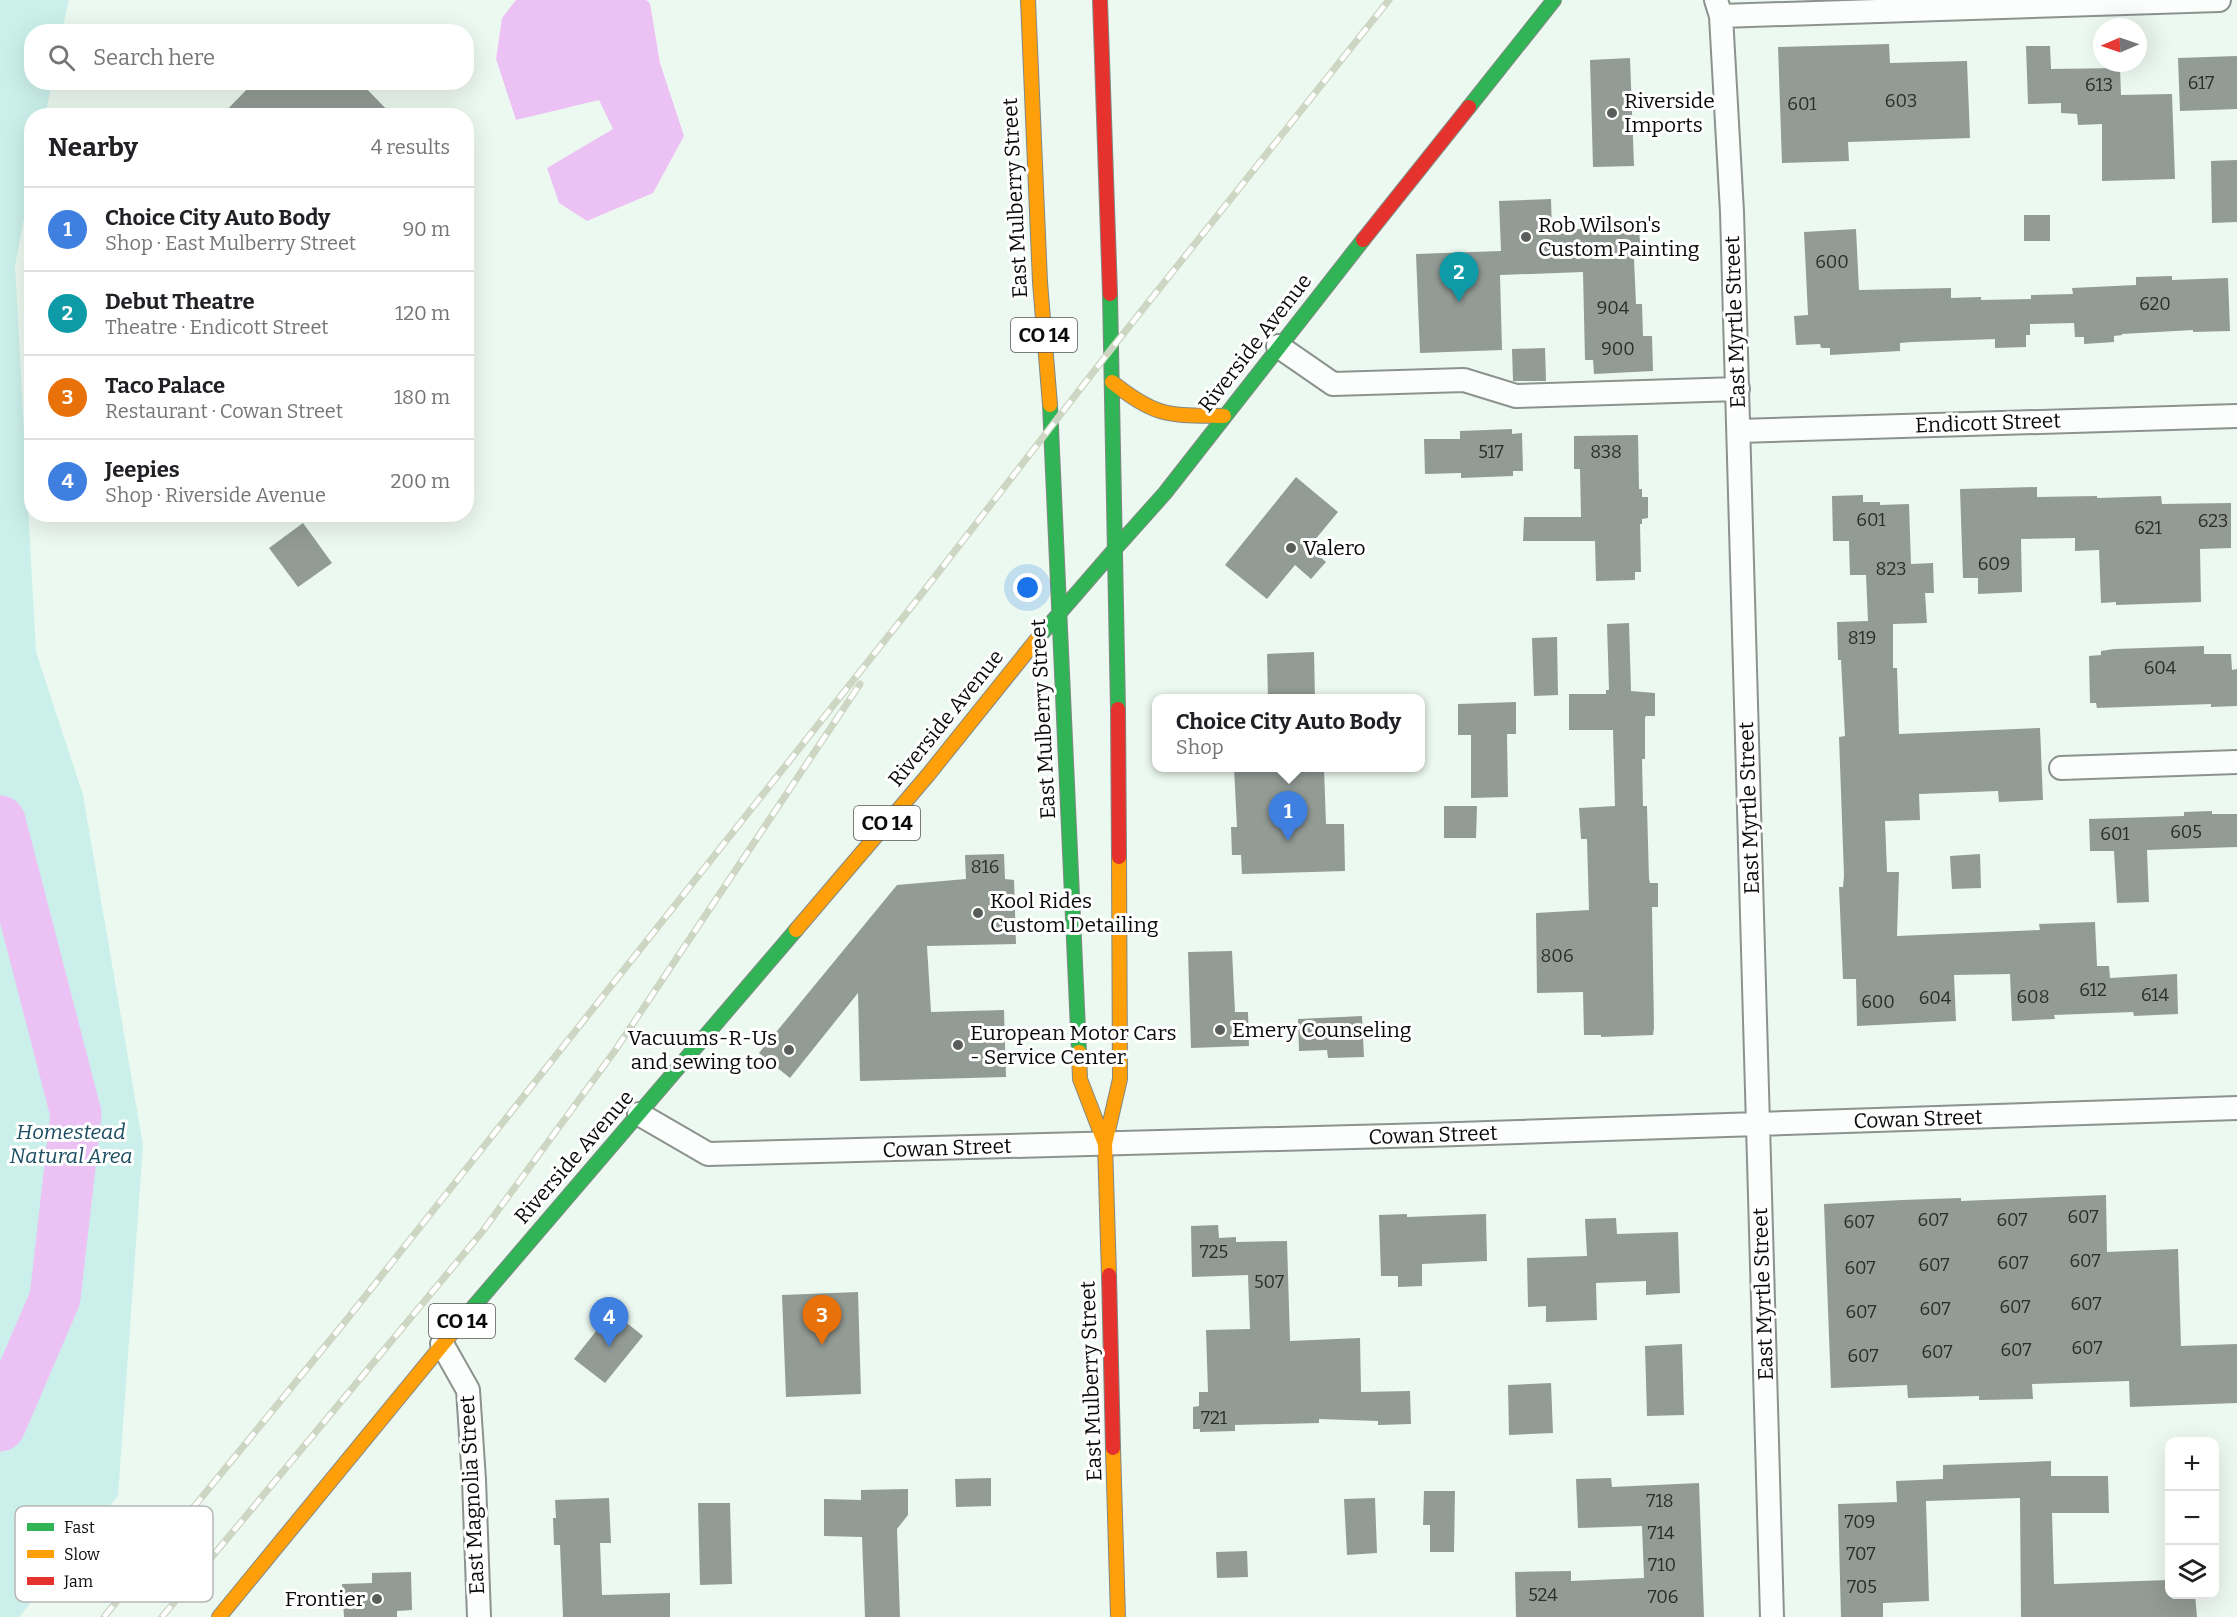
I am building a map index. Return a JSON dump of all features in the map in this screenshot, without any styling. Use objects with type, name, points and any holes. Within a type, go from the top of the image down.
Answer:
[{"type":"main road","name":"East Mulberry Street","points":[[1028,0],[1040,282],[1052,424],[1080,1079],[1105,1144]]},
{"type":"main road","name":"East Mulberry Street","points":[[1100,0],[1118,652],[1120,1079],[1105,1144],[1118,1617]]},
{"type":"main road","name":"Riverside Avenue","points":[[219,1617],[442,1344],[928,775],[1015,666],[1164,493],[1554,0]]},
{"type":"main road","points":[[1112,382],[1131,398],[1157,411],[1184,415],[1224,416]]},
{"type":"street","points":[[1719,8],[2219,0]]},
{"type":"street","name":"East Myrtle Street","points":[[1719,8],[1732,212],[1738,389],[1772,1617]]},
{"type":"street","points":[[1278,346],[1333,384],[1464,380],[1516,396],[1738,389]]},
{"type":"street","name":"Endicott Street","points":[[1738,431],[2237,416]]},
{"type":"street","points":[[2061,768],[2237,762]]},
{"type":"street","name":"Cowan Street","points":[[639,1114],[708,1154],[1105,1144],[2237,1108]]},
{"type":"street","name":"East Magnolia Street","points":[[442,1344],[468,1390],[479,1617]]},
{"type":"green space","name":"Homestead Natural Area","points":[[0,0],[69,0],[64,24],[24,24],[24,90],[50,90],[47,108],[24,108],[24,219],[15,266],[24,431],[24,522],[29,522],[36,652],[83,795],[143,1145],[118,1496],[110,1506],[15,1506],[15,1602],[31,1602],[19,1617],[0,1617]]},
{"type":"shaded area","points":[[516,0],[646,0],[650,3],[660,63],[684,136],[653,193],[587,221],[559,203],[547,168],[613,129],[599,100],[516,120],[496,59],[502,18]]},
{"type":"building","points":[[1889,44],[1890,63],[1967,61],[1970,138],[1848,142],[1849,161],[1782,163],[1778,47]]},
{"type":"building","points":[[2026,46],[2050,46],[2051,69],[2093,68],[2093,72],[2120,72],[2121,95],[2172,94],[2175,179],[2102,181],[2102,124],[2078,125],[2077,114],[2061,113],[2061,103],[2028,104]]},
{"type":"building","points":[[2237,56],[2237,109],[2180,111],[2178,58]]},
{"type":"building","name":"Riverside Imports","points":[[1630,58],[1634,166],[1593,167],[1590,60]]},
{"type":"building","points":[[246,90],[368,90],[385,108],[229,108]]},
{"type":"building","points":[[2237,160],[2237,222],[2212,223],[2211,161]]},
{"type":"building","points":[[1551,199],[1552,230],[1639,227],[1641,259],[1634,259],[1636,304],[1642,304],[1643,336],[1652,336],[1653,371],[1594,374],[1593,360],[1585,360],[1583,272],[1500,275],[1502,350],[1420,353],[1416,254],[1501,251],[1499,201]]},
{"type":"building","points":[[2024,215],[2050,215],[2050,241],[2024,241]]},
{"type":"building","points":[[1856,229],[1859,290],[1951,288],[1951,298],[2031,299],[2031,295],[2073,294],[2072,288],[2136,285],[2136,277],[2172,276],[2172,280],[2228,278],[2230,331],[2193,332],[2193,330],[2122,334],[2114,336],[2114,342],[2084,344],[2084,337],[2075,337],[2074,323],[2030,324],[2030,335],[2026,335],[2026,347],[1995,348],[1995,339],[1912,342],[1900,343],[1900,351],[1830,355],[1830,348],[1821,348],[1820,344],[1796,345],[1794,316],[1808,315],[1804,232]]},
{"type":"building","points":[[1545,348],[1546,381],[1513,381],[1512,349]]},
{"type":"building","points":[[1512,429],[1512,434],[1522,433],[1523,471],[1513,471],[1513,476],[1461,478],[1461,473],[1425,474],[1424,439],[1460,439],[1460,431]]},
{"type":"building","points":[[1638,435],[1639,489],[1642,489],[1642,497],[1648,497],[1648,518],[1642,519],[1642,524],[1640,524],[1641,572],[1635,572],[1635,580],[1596,581],[1595,541],[1523,541],[1524,517],[1581,517],[1580,469],[1574,469],[1574,436]]},
{"type":"building","points":[[1296,477],[1338,512],[1309,547],[1326,562],[1311,579],[1295,565],[1267,599],[1225,565]]},
{"type":"building","points":[[2037,487],[2037,497],[2161,496],[2162,504],[2231,503],[2231,548],[2200,549],[2201,602],[2116,605],[2116,602],[2101,603],[2099,550],[2075,551],[2075,538],[2021,539],[2022,592],[1978,594],[1978,578],[1963,578],[1960,489]]},
{"type":"building","points":[[1863,495],[1863,502],[1880,502],[1880,505],[1909,504],[1911,564],[1933,563],[1934,593],[1925,593],[1927,623],[1893,624],[1893,668],[1897,668],[1899,734],[2040,728],[2043,800],[1999,802],[1998,791],[1919,794],[1920,820],[1885,821],[1887,872],[1899,872],[1897,936],[2040,930],[2039,924],[2095,922],[2097,966],[2109,966],[2110,978],[2177,974],[2178,1014],[2134,1016],[2133,1012],[2054,1015],[2055,1019],[2012,1021],[2010,974],[1954,975],[1956,1021],[1857,1026],[1856,979],[1843,979],[1839,887],[1843,887],[1844,875],[1839,737],[1845,736],[1837,622],[1868,621],[1866,575],[1850,575],[1849,541],[1833,541],[1832,496]]},
{"type":"building","points":[[303,523],[332,563],[298,587],[269,548]]},
{"type":"building","points":[[1629,623],[1631,691],[1655,693],[1655,716],[1645,718],[1645,759],[1642,759],[1643,806],[1647,806],[1649,879],[1650,883],[1658,883],[1658,907],[1652,907],[1654,1028],[1653,1035],[1601,1037],[1601,1035],[1584,1035],[1583,992],[1537,993],[1536,913],[1589,910],[1587,839],[1581,839],[1579,808],[1615,806],[1613,730],[1569,730],[1569,694],[1606,694],[1606,690],[1609,690],[1607,624]]},
{"type":"building","points":[[1557,637],[1558,695],[1534,696],[1532,638]]},
{"type":"building","points":[[2204,646],[2204,654],[2231,654],[2232,670],[2237,669],[2237,706],[2211,707],[2211,704],[2097,708],[2096,703],[2090,703],[2089,656],[2101,655],[2101,651],[2114,649]]},
{"type":"building","points":[[1314,652],[1315,694],[1268,694],[1267,654]]},
{"type":"building","points":[[1516,702],[1516,734],[1507,734],[1508,797],[1471,798],[1471,735],[1458,735],[1458,704]]},
{"type":"building","points":[[1234,772],[1324,772],[1326,824],[1344,824],[1345,871],[1242,874],[1241,855],[1232,855],[1231,827],[1237,827]]},
{"type":"building","points":[[1444,806],[1477,806],[1476,838],[1444,838]]},
{"type":"building","points":[[2212,811],[2212,814],[2237,814],[2237,847],[2147,850],[2149,902],[2117,903],[2114,851],[2090,851],[2089,819],[2184,816],[2184,812]]},
{"type":"building","points":[[1004,854],[1005,879],[1014,880],[1016,944],[927,946],[931,1012],[1004,1010],[1006,1077],[860,1081],[858,993],[790,1078],[759,1053],[897,885],[966,879],[965,855]]},
{"type":"building","points":[[1980,854],[1981,888],[1952,889],[1950,856]]},
{"type":"building","points":[[1232,951],[1235,1012],[1248,1012],[1249,1046],[1191,1048],[1188,952]]},
{"type":"building","points":[[1362,1016],[1364,1057],[1328,1058],[1327,1050],[1299,1051],[1298,1019]]},
{"type":"building","points":[[2106,1195],[2107,1252],[2178,1249],[2181,1346],[2237,1344],[2237,1403],[2130,1407],[2129,1381],[2032,1384],[2033,1399],[1979,1400],[1979,1396],[1908,1398],[1907,1385],[1831,1388],[1824,1204]]},
{"type":"building","points":[[1407,1214],[1407,1217],[1486,1214],[1487,1261],[1422,1264],[1422,1286],[1398,1287],[1398,1276],[1381,1276],[1379,1215]]},
{"type":"building","points":[[1616,1218],[1617,1234],[1678,1232],[1680,1293],[1646,1295],[1646,1281],[1596,1283],[1597,1320],[1546,1322],[1546,1306],[1528,1307],[1527,1258],[1587,1256],[1585,1219]]},
{"type":"building","points":[[1218,1225],[1219,1238],[1236,1237],[1236,1242],[1287,1241],[1290,1341],[1360,1338],[1361,1392],[1410,1391],[1411,1424],[1378,1425],[1378,1421],[1319,1419],[1319,1423],[1235,1425],[1235,1431],[1200,1432],[1200,1429],[1193,1429],[1193,1407],[1199,1406],[1199,1392],[1208,1392],[1206,1330],[1250,1329],[1248,1275],[1192,1277],[1191,1226]]},
{"type":"building","points":[[858,1292],[861,1394],[786,1397],[782,1295]]},
{"type":"building","points":[[612,1311],[643,1336],[605,1383],[574,1359]]},
{"type":"building","points":[[1682,1344],[1684,1415],[1647,1416],[1645,1346]]},
{"type":"building","points":[[1551,1383],[1553,1433],[1509,1435],[1508,1385]]},
{"type":"building","points":[[2051,1461],[2051,1476],[2108,1476],[2109,1513],[2052,1513],[2054,1584],[2165,1580],[2165,1599],[2195,1599],[2197,1617],[2021,1617],[2020,1498],[1926,1501],[1929,1601],[1883,1603],[1883,1617],[1841,1617],[1838,1504],[1897,1502],[1896,1481],[1943,1479],[1943,1465]]},
{"type":"building","points":[[991,1478],[991,1506],[956,1507],[955,1479]]},
{"type":"building","points":[[1611,1478],[1612,1487],[1699,1483],[1704,1617],[1516,1617],[1515,1572],[1571,1571],[1571,1581],[1644,1578],[1642,1526],[1578,1528],[1576,1479]]},
{"type":"building","points":[[908,1489],[908,1515],[897,1529],[900,1617],[865,1617],[862,1537],[824,1536],[824,1499],[861,1500],[861,1490]]},
{"type":"building","points":[[1424,1491],[1455,1491],[1454,1552],[1430,1552],[1430,1525],[1423,1525]]},
{"type":"building","points":[[609,1498],[611,1543],[600,1543],[602,1595],[670,1593],[670,1617],[563,1617],[560,1545],[554,1545],[555,1500]]},
{"type":"building","points":[[1375,1498],[1377,1553],[1347,1555],[1344,1499]]},
{"type":"building","points":[[698,1503],[730,1503],[732,1584],[700,1585]]},
{"type":"building","points":[[1247,1551],[1248,1577],[1217,1578],[1216,1552]]},
{"type":"building","name":"Frontier","points":[[411,1572],[412,1610],[397,1611],[397,1617],[344,1617],[342,1584],[372,1583],[372,1573]]},
{"type":"waterway","points":[[0,821],[76,1114],[55,1298],[0,1426]]},
{"type":"railway","points":[[195,1506],[344,1323],[1389,0]]},
{"type":"railway","points":[[213,1556],[482,1232],[614,1052],[860,684]]},
{"type":"railway","points":[[104,1617],[116,1602]]},
{"type":"railway","points":[[162,1617],[174,1602]]},
{"type":"traffic: fast","points":[[1469,107],[1554,0]]},
{"type":"traffic: fast","points":[[1115,549],[1165,493],[1363,240]]},
{"type":"traffic: fast","points":[[1110,294],[1118,709]]},
{"type":"traffic: fast","points":[[1050,405],[1079,1052]]},
{"type":"traffic: fast","points":[[1038,638],[1115,549]]},
{"type":"traffic: fast","points":[[470,1311],[796,930]]},
{"type":"traffic: slow","points":[[1028,0],[1040,282],[1050,405]]},
{"type":"traffic: slow","points":[[1112,382],[1127,394],[1164,412],[1224,416]]},
{"type":"traffic: slow","points":[[796,930],[928,775],[1038,638]]},
{"type":"traffic: slow","points":[[1109,1275],[1105,1144],[1120,1079],[1119,857]]},
{"type":"traffic: slow","points":[[1079,1052],[1080,1079],[1105,1144]]},
{"type":"traffic: slow","points":[[219,1617],[470,1311]]},
{"type":"traffic: slow","points":[[1113,1448],[1118,1617]]},
{"type":"traffic: jam","points":[[1100,0],[1110,294]]},
{"type":"traffic: jam","points":[[1363,240],[1469,107]]},
{"type":"traffic: jam","points":[[1118,709],[1119,857]]},
{"type":"traffic: jam","points":[[1109,1275],[1113,1448]]},
{"type":"place","name":"Riverside Imports","points":[[1612,113]]},
{"type":"place","name":"Rob Wilson's Custom Painting","points":[[1526,237]]},
{"type":"place","name":"Debut Theatre","points":[[1459,302]]},
{"type":"place","name":"Valero","points":[[1291,548]]},
{"type":"place","name":"Choice City Auto Body","points":[[1288,841]]},
{"type":"place","name":"Kool Rides Custom Detailing","points":[[978,913]]},
{"type":"place","name":"Emery Counseling","points":[[1220,1030]]},
{"type":"place","name":"European Motor Cars - Service Center","points":[[958,1045]]},
{"type":"place","name":"Vacuums-R-Us and sewing too","points":[[789,1050]]},
{"type":"place","name":"Taco Palace","points":[[822,1345]]},
{"type":"place","name":"Jeepies","points":[[609,1347]]},
{"type":"place","name":"Frontier","points":[[377,1599]]}]
